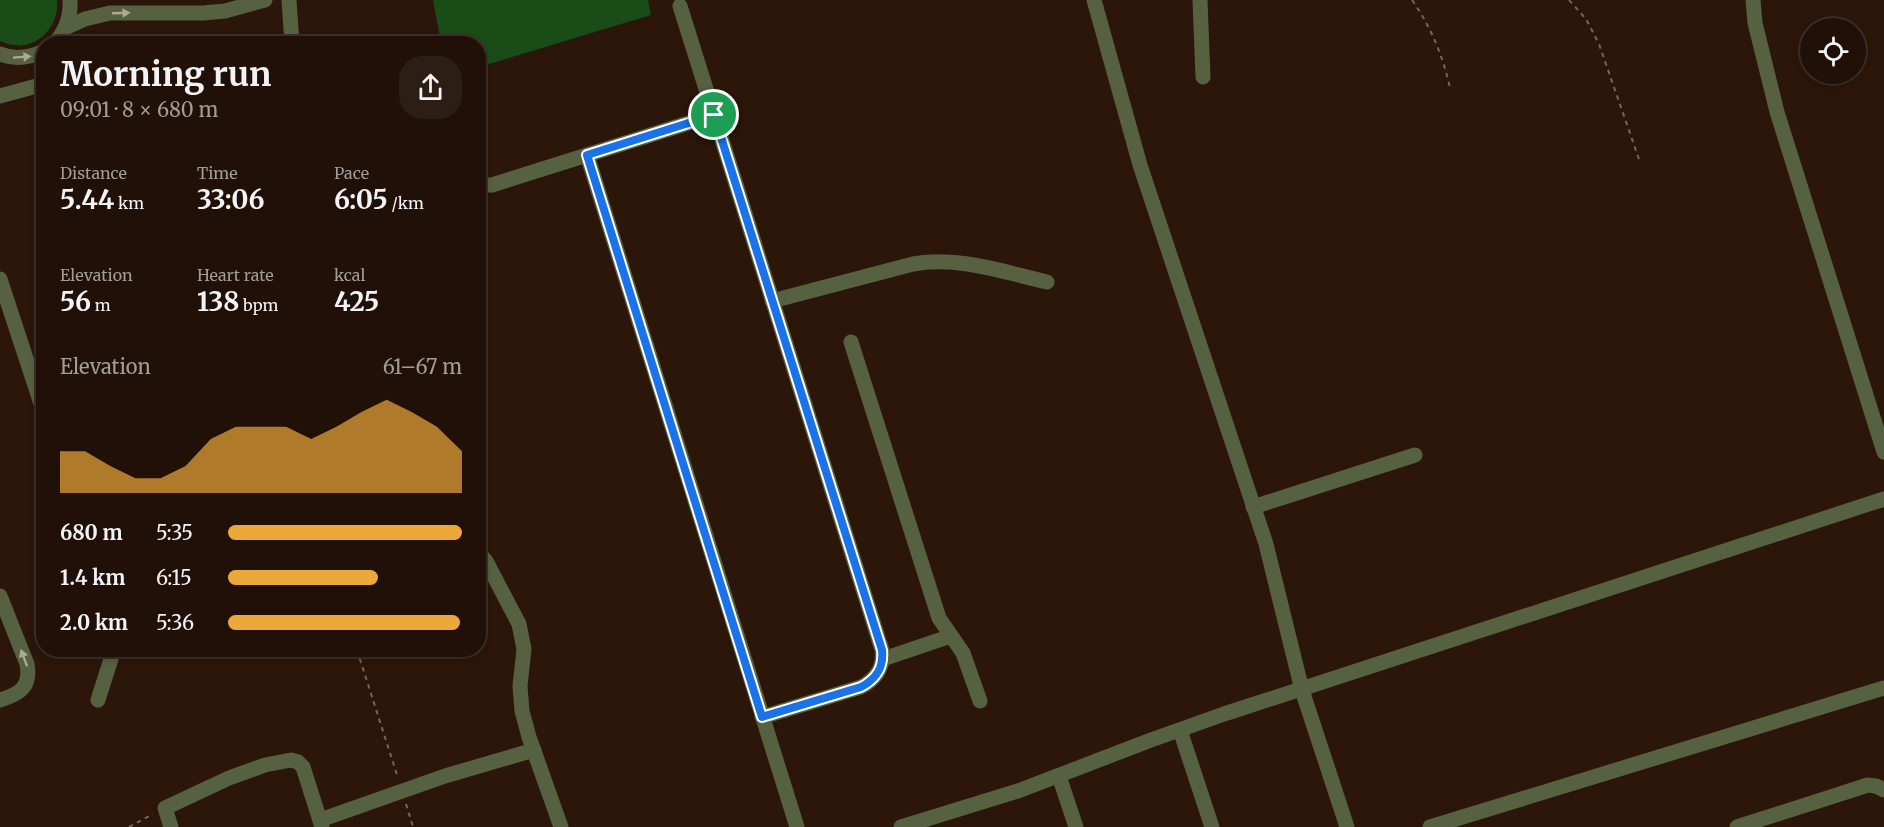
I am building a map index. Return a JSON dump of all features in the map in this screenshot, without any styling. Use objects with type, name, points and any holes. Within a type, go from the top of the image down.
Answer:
[{"type":"street","points":[[60,36],[65,28],[70,11],[70,0]]},
{"type":"street","points":[[65,28],[85,19],[110,13],[203,13],[265,0]]},
{"type":"street","points":[[290,0],[292,36]]},
{"type":"street","points":[[1094,0],[1140,165],[1266,544],[1302,690],[1347,827]]},
{"type":"street","points":[[1200,0],[1203,78]]},
{"type":"street","points":[[1753,0],[1755,23],[1777,112],[1884,452]]},
{"type":"street","points":[[680,6],[882,650],[883,659],[876,676],[870,682],[861,687],[762,717]]},
{"type":"street","points":[[0,54],[18,58],[36,54]]},
{"type":"street","points":[[0,96],[36,86]]},
{"type":"street","points":[[486,185],[714,115]]},
{"type":"street","points":[[587,155],[797,827]]},
{"type":"street","points":[[772,302],[913,264],[935,261],[969,264],[1047,282]]},
{"type":"street","points":[[0,279],[36,389]]},
{"type":"street","points":[[851,342],[939,618],[963,653],[980,701]]},
{"type":"street","points":[[1253,507],[1415,455]]},
{"type":"street","points":[[901,827],[934,822],[1180,730],[1884,499]]},
{"type":"street","points":[[486,561],[519,624],[524,649],[520,699],[525,724],[561,827]]},
{"type":"street","points":[[0,596],[27,664],[28,672],[23,688],[16,694],[0,700]]},
{"type":"street","points":[[883,659],[951,636]]},
{"type":"street","points":[[98,700],[111,657]]},
{"type":"street","points":[[1430,827],[1884,688]]},
{"type":"street","points":[[1180,730],[1212,827]]},
{"type":"street","points":[[171,827],[165,808],[247,771],[284,760],[298,762],[303,767],[321,823],[402,790],[534,750]]},
{"type":"street","points":[[1059,776],[1076,827]]},
{"type":"street","points":[[1737,827],[1868,785],[1884,790]]},
{"type":"path","points":[[1412,0],[1423,16],[1440,51],[1450,88]]},
{"type":"path","points":[[1569,0],[1586,19],[1599,44],[1640,162]]},
{"type":"path","points":[[359,657],[413,827]]},
{"type":"path","points":[[129,827],[165,808]]},
{"type":"green space","points":[[0,0],[57,0],[55,18],[51,26],[42,36],[36,36],[36,41],[23,45],[12,45],[0,41]]},
{"type":"green space","points":[[433,0],[648,0],[651,15],[486,65],[486,36],[440,36]]},
{"type":"route","points":[[714,115],[883,659],[876,676],[861,687],[762,717],[587,155],[714,115]]}]
